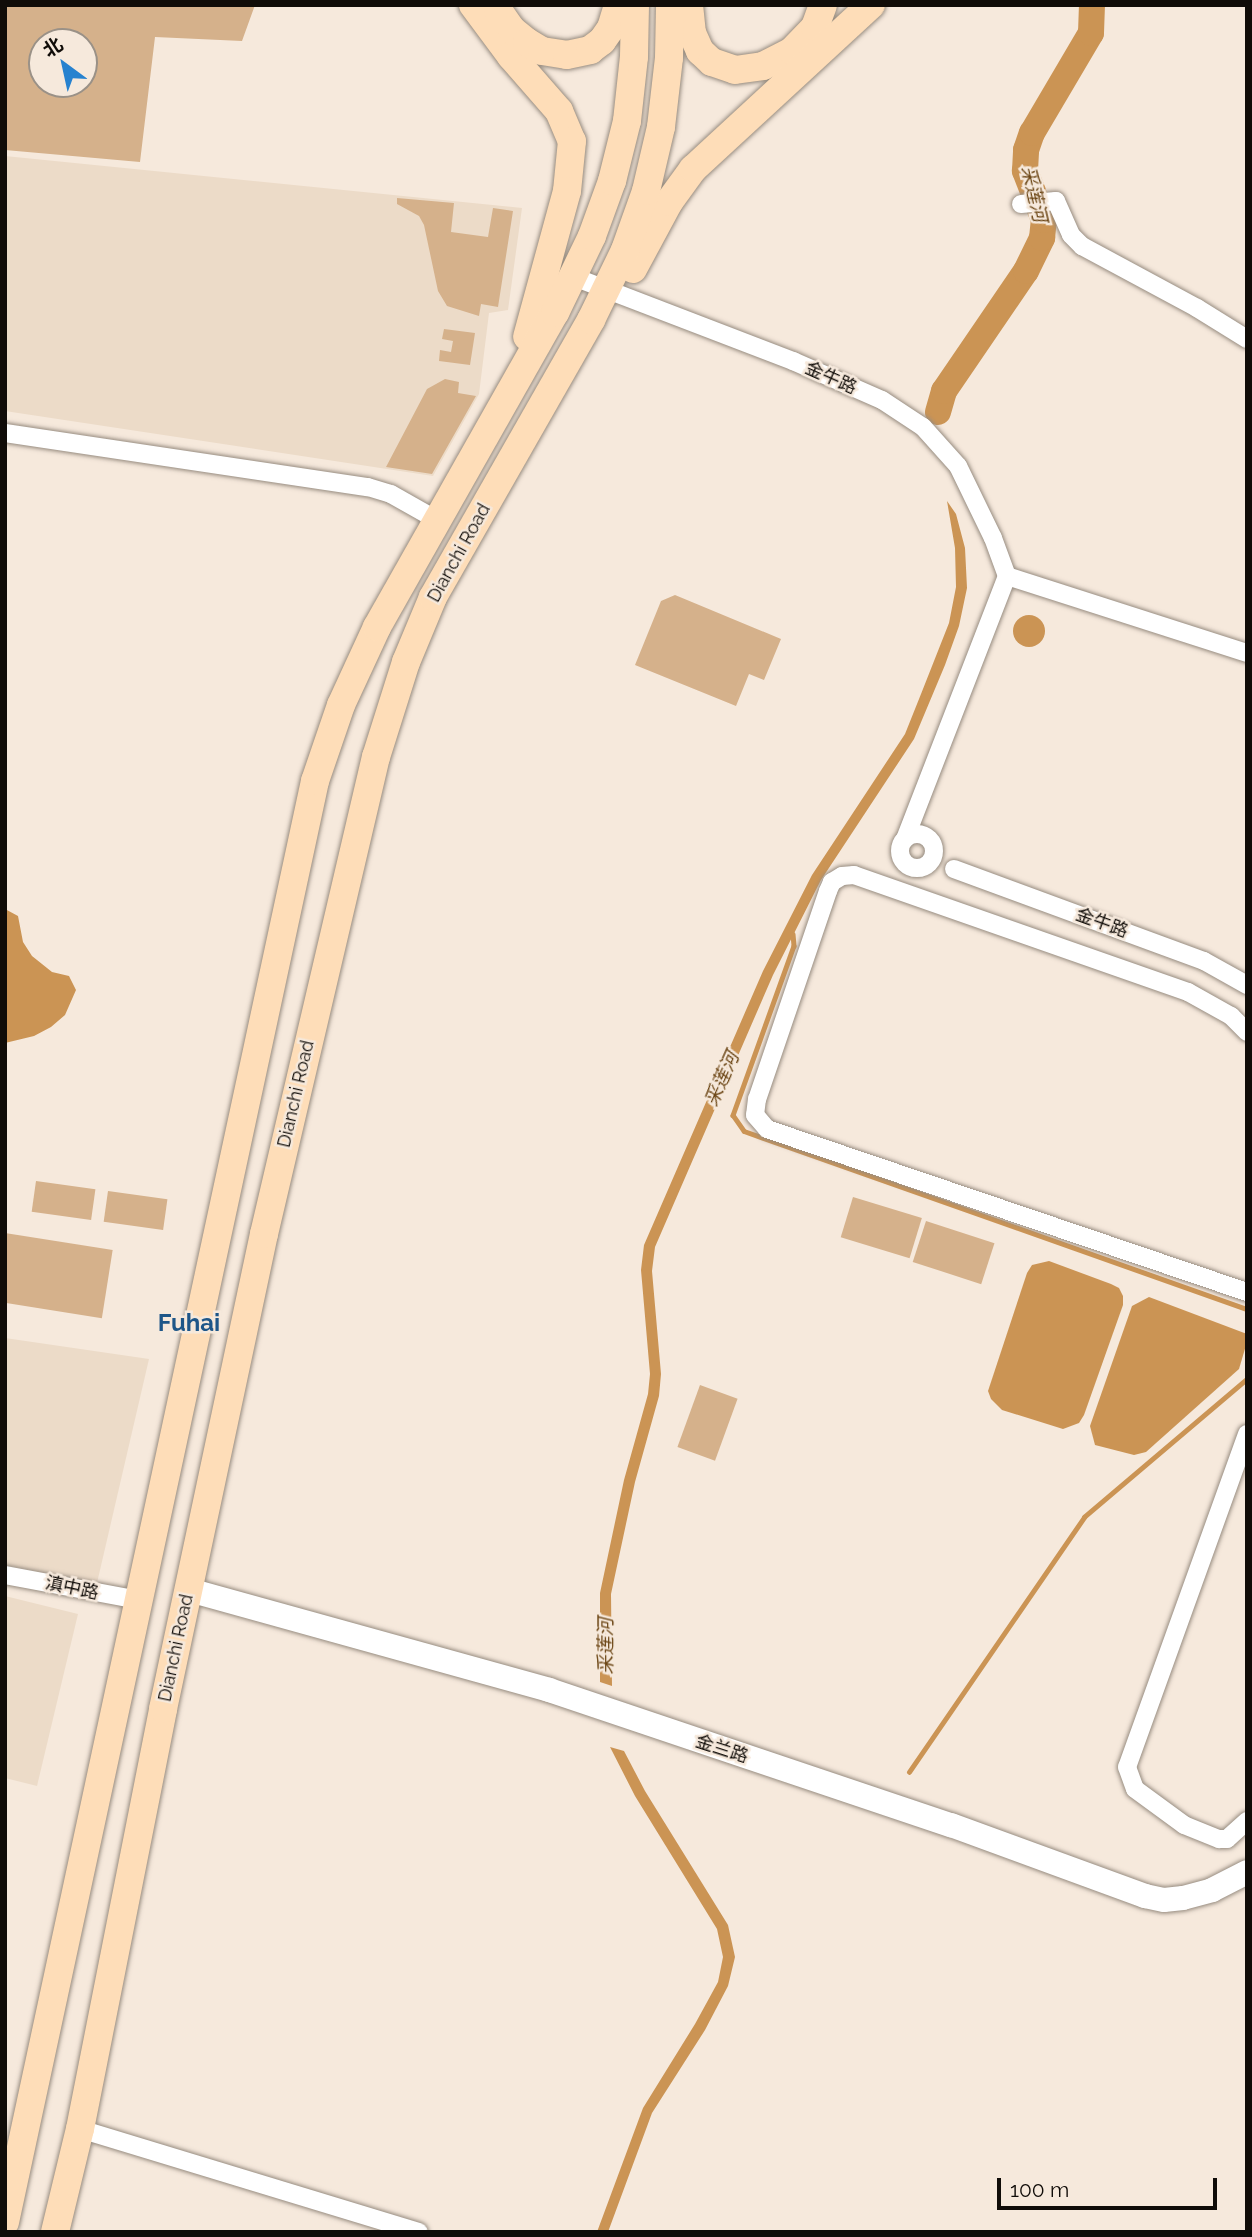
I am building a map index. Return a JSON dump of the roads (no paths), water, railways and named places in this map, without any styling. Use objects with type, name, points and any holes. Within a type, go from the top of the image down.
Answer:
[{"type":"main road","points":[[473,5],[505,48],[559,111],[570,130],[573,147],[567,191],[537,309],[512,379],[489,428]]},
{"type":"main road","points":[[496,5],[506,22],[527,42],[542,51],[567,55],[583,52],[602,41],[611,28],[618,5]]},
{"type":"main road","name":"Dianchi Road","points":[[5,2222],[9,2179],[139,1600],[315,781],[355,672],[574,277],[590,240],[612,181],[627,121],[634,57],[635,5]]},
{"type":"main road","points":[[617,283],[657,149],[668,82],[670,5]]},
{"type":"main road","points":[[689,5],[692,33],[700,51],[719,66],[744,70],[763,66],[792,51],[814,27],[823,5]]},
{"type":"main road","points":[[617,283],[693,169],[871,5]]},
{"type":"main road","points":[[590,240],[591,265],[599,275],[617,283]]},
{"type":"main road","name":"Dianchi Road","points":[[55,2232],[80,2129],[264,1234],[355,835],[381,738],[426,612],[519,445],[617,283]]},
{"type":"street","points":[[1021,204],[1056,201],[1072,235],[1082,246],[1197,308],[1247,339]]},
{"type":"street","name":"金牛路","points":[[574,277],[617,283],[903,412],[923,427],[958,466],[989,528],[1007,576]]},
{"type":"street","points":[[5,433],[368,487],[391,494],[437,520]]},
{"type":"street","points":[[954,869],[911,866],[900,853],[1007,576],[1247,653]]},
{"type":"street","points":[[892,890],[911,866],[931,862],[932,842],[920,799]]},
{"type":"street","points":[[905,839],[919,834],[932,842],[954,869]]},
{"type":"street","name":"金牛路","points":[[954,869],[1204,961],[1247,985]]},
{"type":"street","points":[[1247,1031],[1231,1016],[1188,992],[854,875],[842,876],[832,882],[757,1099],[755,1115],[767,1129],[1247,1292]]},
{"type":"street","points":[[1247,1434],[1127,1767],[1135,1789],[1184,1825],[1219,1839],[1227,1839],[1247,1821]]},
{"type":"street","name":"滇中路","points":[[5,1575],[139,1600]]},
{"type":"street","name":"金兰路","points":[[189,1590],[549,1690],[951,1825],[1145,1896],[1164,1900],[1183,1898],[1212,1890],[1247,1872]]},
{"type":"street","points":[[80,2129],[419,2232]]},
{"type":"water","name":"采莲河","points":[[947,501],[956,514],[965,548],[967,588],[959,626],[945,665],[914,739],[821,880],[773,975],[655,1247],[652,1271],[661,1374],[659,1396],[635,1482],[611,1594],[612,1686],[600,1682],[600,1593],[624,1480],[648,1394],[650,1374],[641,1270],[644,1245],[763,971],[812,875],[905,734],[949,623],[956,587],[955,548]]},
{"type":"water","points":[[1029,615],[1041,619],[1045,631],[1041,643],[1029,647],[1017,643],[1013,631],[1017,619]]},
{"type":"water","points":[[5,909],[18,916],[23,942],[32,956],[52,972],[69,976],[76,990],[65,1015],[51,1027],[34,1036],[5,1043]]},
{"type":"water","points":[[1049,1261],[1111,1284],[1119,1288],[1123,1296],[1123,1305],[1084,1415],[1079,1423],[1063,1429],[1002,1410],[991,1399],[988,1391],[1027,1273],[1032,1265]]},
{"type":"water","points":[[1149,1297],[1247,1334],[1247,1342],[1239,1369],[1146,1452],[1134,1455],[1095,1445],[1090,1426],[1132,1306]]},
{"type":"water","points":[[610,1747],[624,1751],[645,1791],[728,1925],[735,1957],[728,1986],[705,2030],[652,2113],[608,2232],[597,2232],[643,2108],[718,1982],[723,1957],[717,1929],[635,1796]]},
{"type":"waterway","name":"采莲河","points":[[938,412],[944,391],[1026,271],[1042,238],[1044,220],[1025,171],[1026,150],[1032,133],[1091,33],[1092,6]]},
{"type":"waterway","points":[[793,934],[794,946],[733,1115],[744,1131],[1247,1309]]},
{"type":"waterway","points":[[909,1772],[1084,1517],[1247,1379]]},
{"type":"district","name":"Fuhai","points":[[189,1323]]}]
